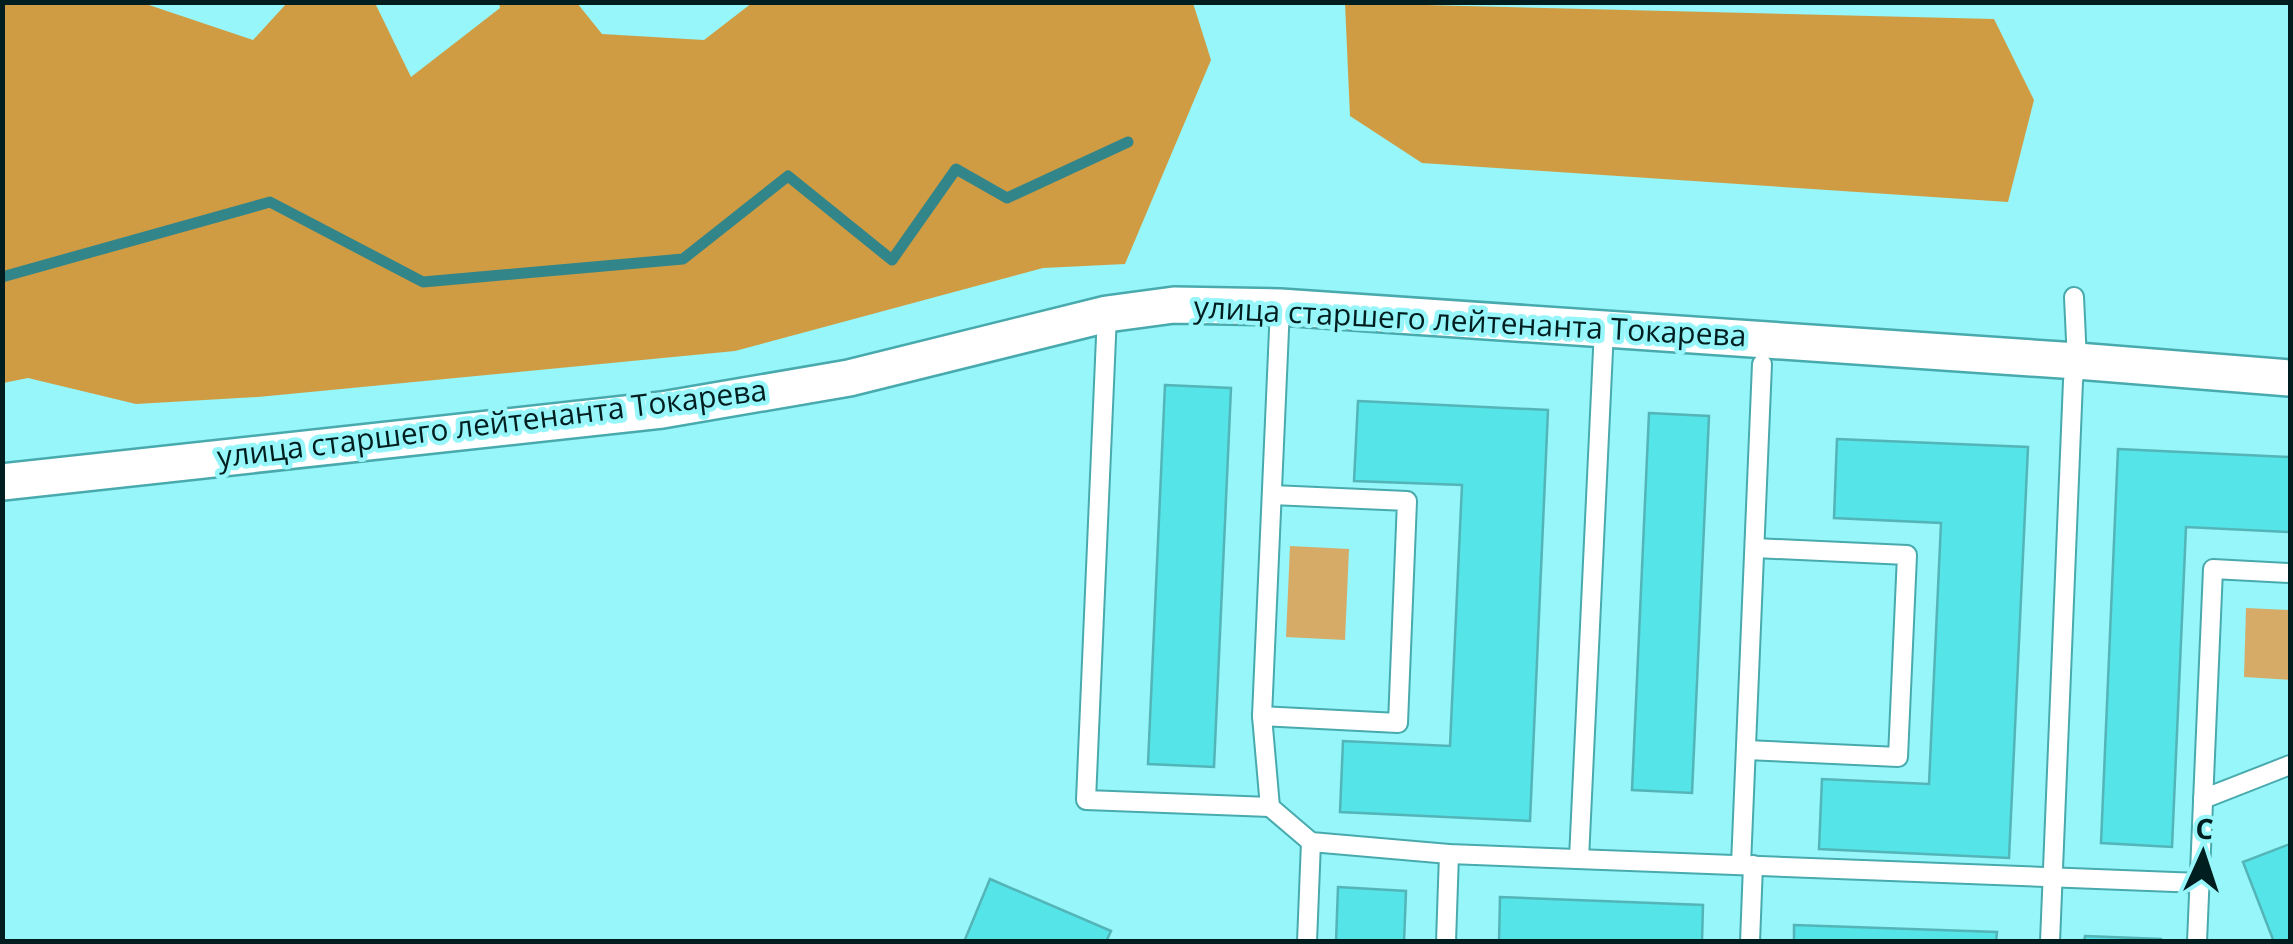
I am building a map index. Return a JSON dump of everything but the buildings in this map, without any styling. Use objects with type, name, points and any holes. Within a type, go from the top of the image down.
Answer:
[{"type":"street","name":"улица старшего лейтенанта Токарева","points":[[2,482],[662,410],[849,378],[1174,305],[1280,307],[2290,378]]},
{"type":"lane","points":[[2050,942],[2072,401],[2077,361],[2074,297]]},
{"type":"lane","points":[[1270,807],[1262,716],[1280,307]]},
{"type":"lane","points":[[1118,320],[1086,800],[1270,807],[1310,842],[1449,854],[2200,882]]},
{"type":"lane","points":[[1579,859],[1604,329]]},
{"type":"lane","points":[[1750,942],[1746,750],[1762,364]]},
{"type":"lane","points":[[1262,716],[1398,722],[1408,501],[1272,496]]},
{"type":"lane","points":[[1746,750],[1898,757],[1907,555],[1756,548]]},
{"type":"lane","points":[[2197,942],[2213,569],[2290,573]]},
{"type":"lane","points":[[2203,799],[2290,765]]},
{"type":"lane","points":[[1307,942],[1310,842]]},
{"type":"lane","points":[[1446,942],[1449,854]]},
{"type":"shaded area","points":[[3,3],[143,3],[253,40],[287,3],[375,3],[411,77],[500,8],[499,3],[577,3],[602,34],[704,40],[752,3],[1193,3],[1211,60],[1125,264],[1043,268],[735,351],[258,397],[136,404],[28,378],[3,383]]},
{"type":"shaded area","points":[[1345,3],[1994,19],[2034,100],[2008,202],[1422,163],[1350,116]]},
{"type":"shaded area","points":[[1290,546],[1349,549],[1345,640],[1286,637]]},
{"type":"shaded area","points":[[2246,608],[2290,610],[2290,680],[2244,677]]},
{"type":"waterway","points":[[2,277],[270,202],[423,282],[683,259],[788,176],[892,260],[956,169],[1007,198],[1128,142]]}]
